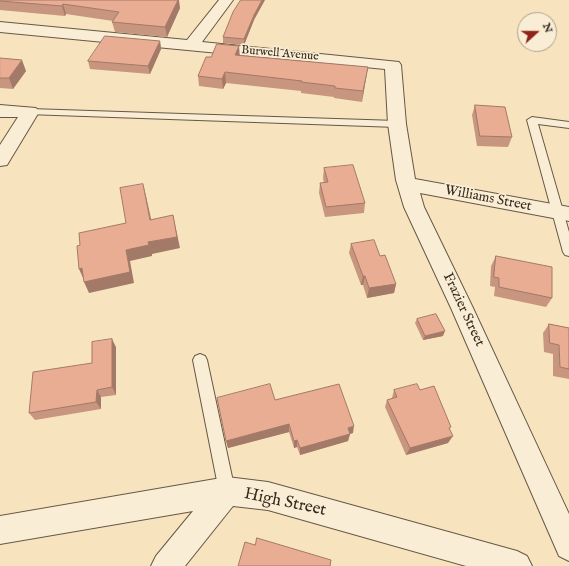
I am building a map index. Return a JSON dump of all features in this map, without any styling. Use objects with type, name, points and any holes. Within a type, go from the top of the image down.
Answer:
[{"type":"street","points":[[191,46],[226,0]]},
{"type":"street","name":"Burwell Avenue","points":[[0,27],[393,65]]},
{"type":"street","name":"Frazier Street","points":[[393,65],[397,124],[407,184],[414,207],[569,546]]},
{"type":"street","points":[[0,111],[30,112]]},
{"type":"street","points":[[0,160],[30,112]]},
{"type":"street","name":"Williams Street","points":[[407,184],[564,213]]},
{"type":"street","points":[[166,566],[227,491]]},
{"type":"street","name":"High Street","points":[[0,530],[227,491],[275,498],[517,566]]},
{"type":"lane","points":[[30,112],[397,124]]},
{"type":"lane","points":[[569,125],[532,120],[564,213],[569,252]]},
{"type":"lane","points":[[200,360],[227,491]]},
{"type":"building","points":[[0,0],[178,0],[165,27],[112,22],[119,12],[63,4],[62,6]]},
{"type":"building","points":[[241,0],[262,0],[244,39],[223,37],[233,12]]},
{"type":"building","points":[[105,36],[160,41],[148,66],[88,61]]},
{"type":"building","points":[[217,44],[239,46],[235,55],[368,67],[363,91],[335,88],[335,86],[301,82],[302,81],[225,72],[222,79],[198,76],[206,57],[211,57]]},
{"type":"building","points":[[0,58],[22,60],[9,78],[0,78]]},
{"type":"building","points":[[475,105],[505,107],[512,137],[480,136]]},
{"type":"building","points":[[353,165],[365,203],[326,207],[320,183],[328,182],[324,168]]},
{"type":"building","points":[[143,184],[150,220],[173,215],[177,237],[148,242],[149,245],[126,250],[130,272],[84,282],[82,268],[79,269],[77,246],[80,245],[79,233],[126,223],[120,188]]},
{"type":"building","points":[[374,240],[380,256],[385,255],[396,284],[369,288],[365,276],[363,276],[351,244]]},
{"type":"building","points":[[496,256],[552,267],[552,298],[499,287],[499,278],[494,277]]},
{"type":"building","points":[[436,314],[445,331],[425,336],[417,319]]},
{"type":"building","points":[[549,324],[569,328],[569,369],[560,367],[559,345],[550,343]]},
{"type":"building","points":[[112,339],[112,387],[97,390],[96,402],[29,413],[33,372],[92,363],[92,342]]},
{"type":"building","points":[[270,384],[275,400],[339,384],[354,426],[348,428],[350,434],[300,448],[297,440],[294,441],[289,424],[226,441],[217,398]]},
{"type":"building","points":[[417,384],[420,390],[434,386],[451,427],[449,428],[453,436],[410,448],[387,400],[397,397],[394,390]]},
{"type":"building","points":[[257,538],[331,560],[330,566],[238,566],[245,542],[255,545]]}]
